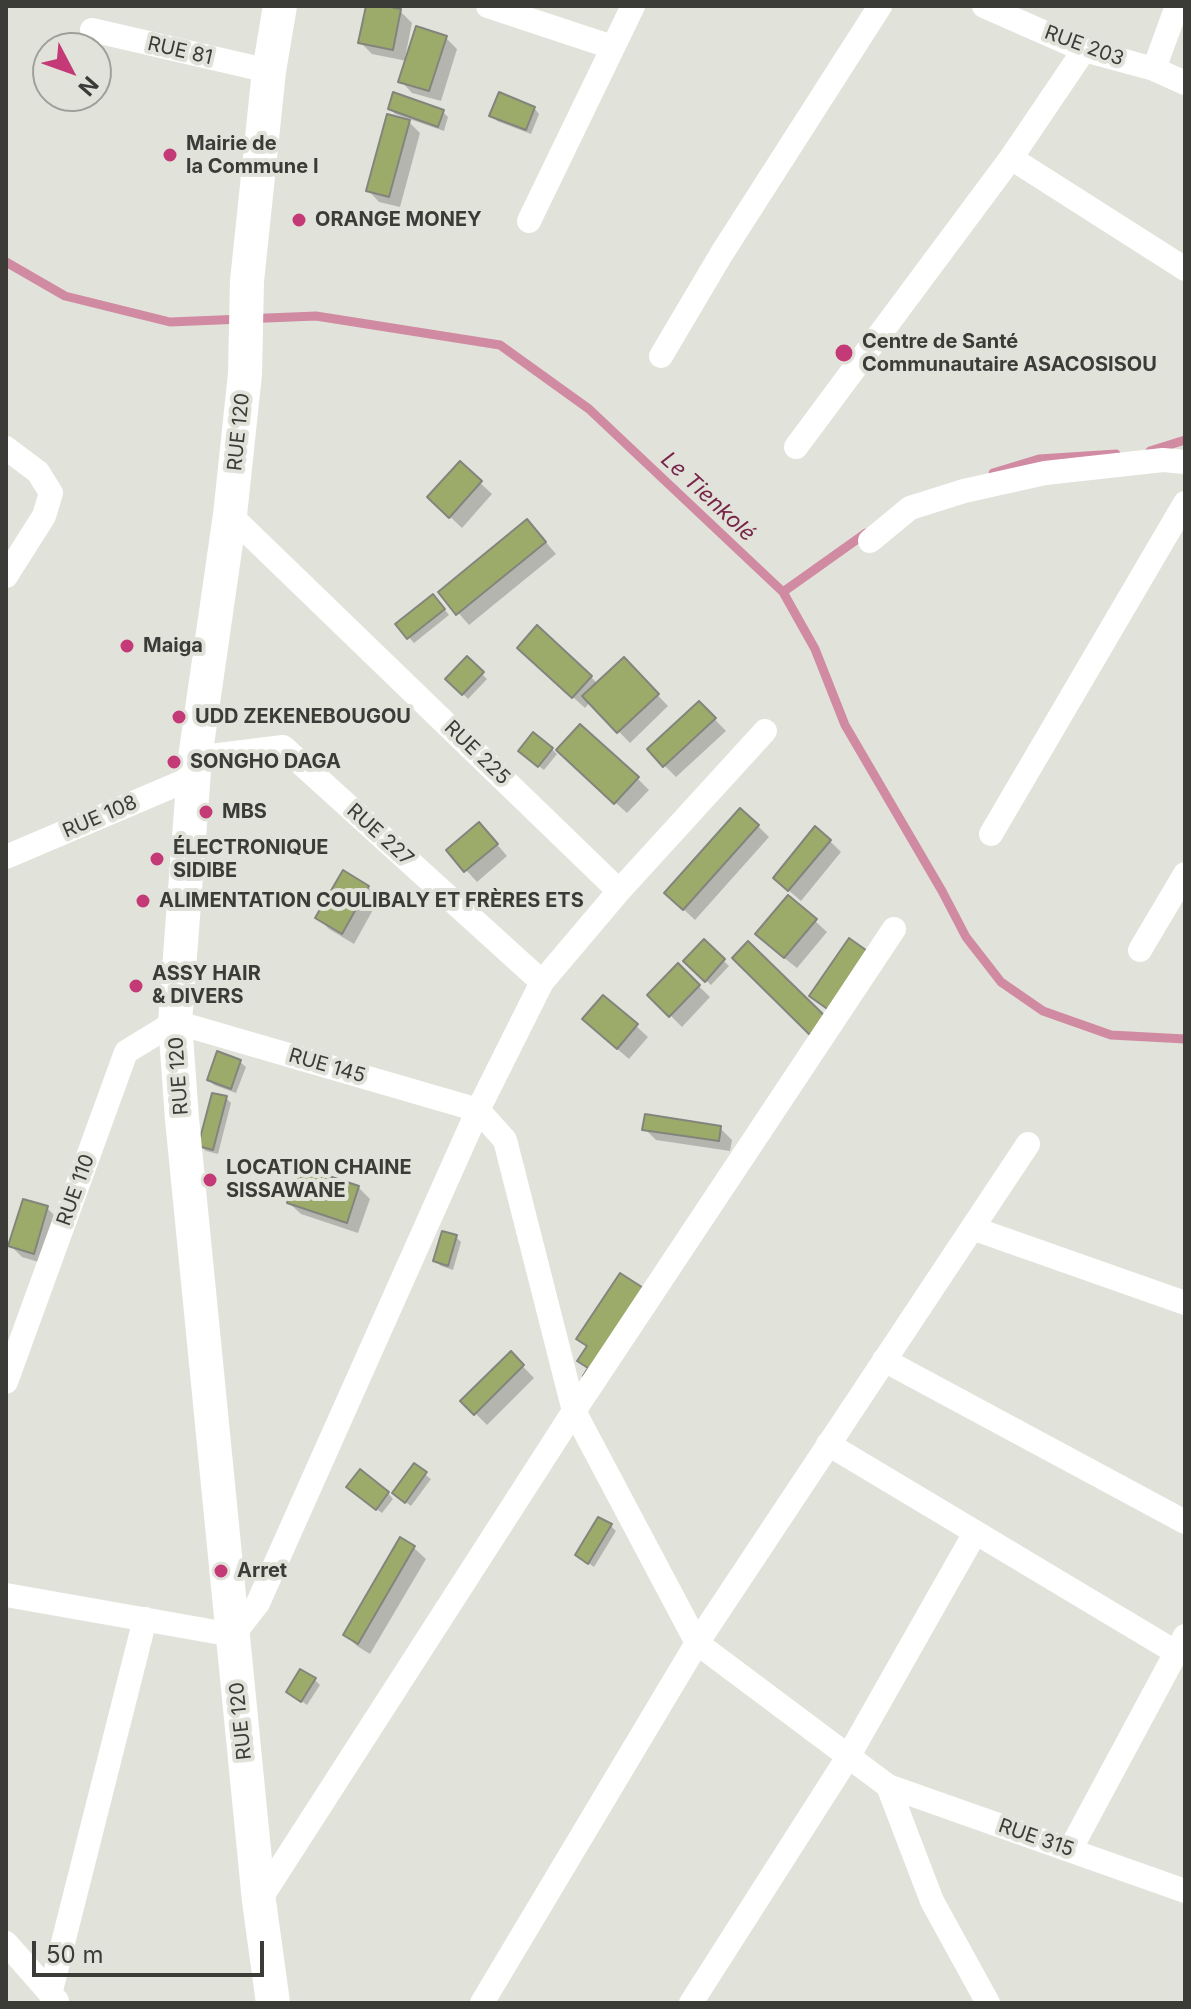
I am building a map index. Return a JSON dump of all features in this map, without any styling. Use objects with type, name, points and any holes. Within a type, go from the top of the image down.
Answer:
[{"type":"main road","name":"RUE 120","points":[[273,2003],[259,1901],[175,1022],[194,768],[230,515],[245,374],[247,281],[269,71],[280,6]]},
{"type":"street","points":[[488,6],[612,47]]},
{"type":"street","points":[[529,221],[633,6]]},
{"type":"street","points":[[661,356],[722,253],[880,6]]},
{"type":"street","name":"RUE 203","points":[[984,6],[1084,50],[1154,69],[1185,83]]},
{"type":"street","points":[[1154,69],[1177,6]]},
{"type":"street","name":"RUE 81","points":[[92,30],[269,71]]},
{"type":"street","points":[[796,447],[1011,158],[1084,50]]},
{"type":"street","points":[[1011,158],[1185,269]]},
{"type":"street","points":[[6,448],[38,472],[51,493],[44,516],[6,576]]},
{"type":"street","points":[[870,541],[910,508],[964,491],[1045,473],[1163,460],[1185,462]]},
{"type":"street","points":[[991,834],[1185,503]]},
{"type":"street","name":"RUE 225","points":[[230,515],[619,891]]},
{"type":"street","points":[[6,1595],[233,1635],[258,1603],[478,1110],[542,982],[619,891],[765,731]]},
{"type":"street","name":"RUE 227","points":[[194,768],[283,747],[542,982]]},
{"type":"street","name":"RUE 108","points":[[6,857],[194,768]]},
{"type":"street","points":[[1140,950],[1185,874]]},
{"type":"street","points":[[259,1901],[574,1411],[894,929]]},
{"type":"street","name":"RUE 145","points":[[175,1022],[478,1110]]},
{"type":"street","name":"RUE 110","points":[[6,1382],[126,1052],[175,1022]]},
{"type":"street","points":[[478,1110],[505,1140],[574,1411],[697,1643]]},
{"type":"street","points":[[482,2003],[697,1643],[1028,1144]]},
{"type":"street","points":[[972,1228],[1185,1303]]},
{"type":"street","points":[[884,1360],[1185,1522]]},
{"type":"street","points":[[828,1444],[975,1533],[1181,1645],[1070,1850]]},
{"type":"street","points":[[691,2003],[848,1757],[975,1533]]},
{"type":"street","points":[[54,1998],[145,1619]]},
{"type":"street","name":"RUE 315","points":[[697,1643],[888,1786],[1185,1891]]},
{"type":"street","points":[[888,1786],[932,1901],[983,2000]]},
{"type":"street","points":[[6,1943],[54,1998]]},
{"type":"building","points":[[366,6],[401,9],[393,50],[358,43]]},
{"type":"building","points":[[416,26],[447,36],[429,91],[398,82]]},
{"type":"building","points":[[393,92],[444,110],[438,127],[388,109]]},
{"type":"building","points":[[499,92],[535,107],[526,130],[489,116]]},
{"type":"building","points":[[387,114],[410,120],[389,197],[366,191]]},
{"type":"building","points":[[460,461],[482,481],[449,518],[427,497]]},
{"type":"building","points":[[527,519],[546,542],[456,615],[438,592]]},
{"type":"building","points":[[433,594],[445,609],[407,639],[395,624]]},
{"type":"building","points":[[537,625],[592,676],[572,698],[517,648]]},
{"type":"building","points":[[467,656],[484,672],[462,695],[445,679]]},
{"type":"building","points":[[624,657],[659,694],[617,733],[582,696]]},
{"type":"building","points":[[699,701],[716,718],[663,767],[647,749]]},
{"type":"building","points":[[580,724],[639,777],[614,804],[556,750]]},
{"type":"building","points":[[533,732],[553,748],[538,767],[518,751]]},
{"type":"building","points":[[740,808],[759,825],[683,910],[664,893]]},
{"type":"building","points":[[479,822],[498,844],[464,872],[446,850]]},
{"type":"building","points":[[815,826],[831,840],[788,891],[773,878]]},
{"type":"building","points":[[343,870],[369,886],[342,934],[315,918]]},
{"type":"building","points":[[788,895],[817,919],[784,958],[755,934]]},
{"type":"building","points":[[849,938],[873,955],[833,1013],[809,996]]},
{"type":"building","points":[[704,939],[725,959],[705,982],[683,961]]},
{"type":"building","points":[[748,941],[829,1020],[812,1037],[732,958]]},
{"type":"building","points":[[678,963],[700,985],[669,1017],[647,995]]},
{"type":"building","points":[[603,995],[638,1024],[617,1049],[582,1019]]},
{"type":"building","points":[[217,1051],[241,1060],[231,1089],[207,1080]]},
{"type":"building","points":[[212,1093],[227,1096],[213,1150],[198,1146]]},
{"type":"building","points":[[645,1114],[721,1126],[719,1141],[642,1130]]},
{"type":"building","points":[[299,1166],[359,1186],[347,1223],[287,1203]]},
{"type":"building","points":[[23,1199],[48,1206],[34,1254],[8,1246]]},
{"type":"building","points":[[442,1231],[457,1235],[448,1266],[433,1261]]},
{"type":"building","points":[[620,1273],[645,1289],[586,1378],[583,1376],[588,1368],[577,1361],[587,1346],[576,1339]]},
{"type":"building","points":[[511,1351],[524,1365],[474,1415],[460,1401]]},
{"type":"building","points":[[414,1463],[427,1472],[405,1503],[392,1493]]},
{"type":"building","points":[[360,1469],[389,1492],[376,1510],[346,1487]]},
{"type":"building","points":[[598,1517],[612,1524],[588,1564],[575,1555]]},
{"type":"building","points":[[400,1537],[415,1546],[358,1644],[343,1635]]},
{"type":"building","points":[[300,1669],[316,1678],[301,1702],[286,1692]]},
{"type":"waterway","name":"Le Tienkolé","points":[[6,262],[65,296],[170,322],[316,316],[500,345],[589,409],[783,592],[815,649],[845,725],[966,937],[1001,982],[1043,1011],[1111,1035],[1185,1039]]},
{"type":"waterway","points":[[1150,451],[1185,440]]},
{"type":"waterway","points":[[993,473],[1039,459],[1116,454]]},
{"type":"waterway","points":[[783,592],[866,533]]},
{"type":"place","name":"Mairie de la Commune I","points":[[170,155]]},
{"type":"place","name":"ORANGE MONEY","points":[[299,220]]},
{"type":"place","name":"Centre de Santé Communautaire ASACOSISOU","points":[[844,353]]},
{"type":"place","name":"Maiga","points":[[127,646]]},
{"type":"place","name":"UDD ZEKENEBOUGOU","points":[[179,717]]},
{"type":"place","name":"SONGHO DAGA","points":[[174,762]]},
{"type":"place","name":"MBS","points":[[206,812]]},
{"type":"place","name":"ÉLECTRONIQUE SIDIBE","points":[[157,859]]},
{"type":"place","name":"ALIMENTATION COULIBALY ET FRÈRES ETS","points":[[143,901]]},
{"type":"place","name":"ASSY HAIR & DIVERS","points":[[136,986]]},
{"type":"place","name":"LOCATION CHAINE SISSAWANE","points":[[210,1180]]},
{"type":"place","name":"Arret","points":[[221,1571]]}]
